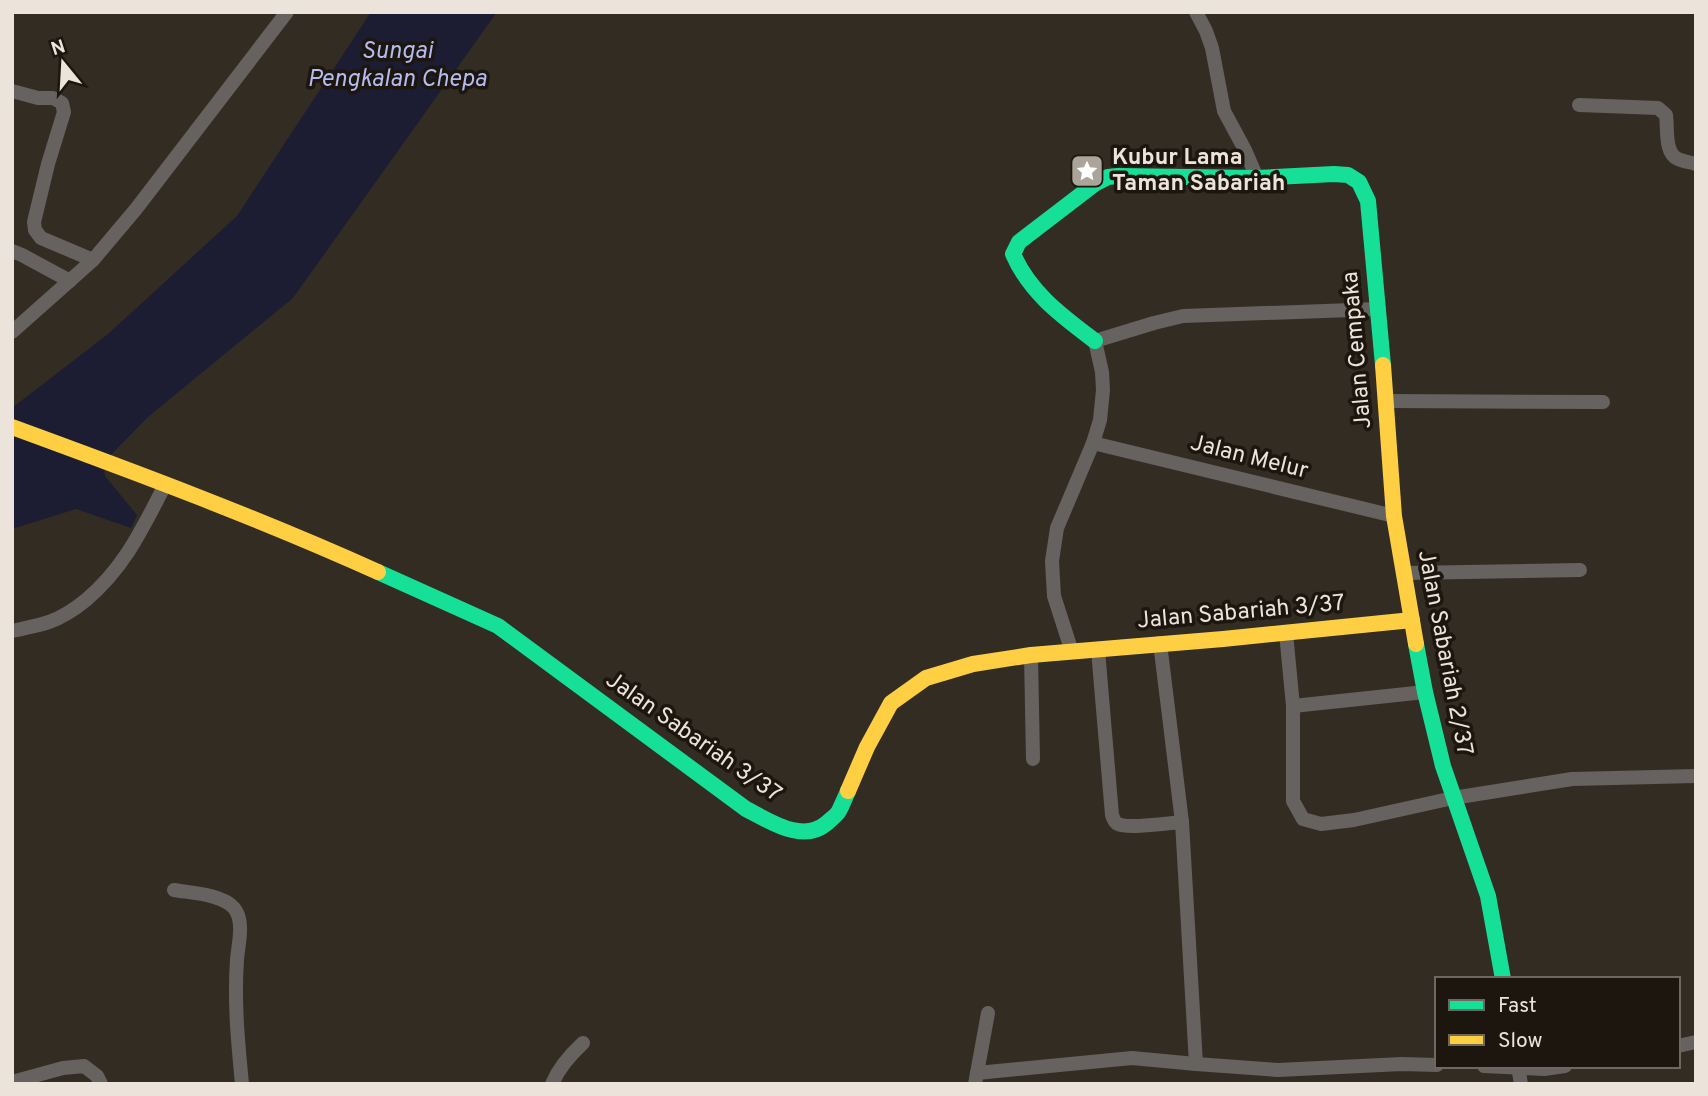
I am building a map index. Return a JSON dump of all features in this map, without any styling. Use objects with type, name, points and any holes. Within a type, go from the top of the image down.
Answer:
[{"type":"street","points":[[12,332],[93,260],[136,209],[287,12]]},
{"type":"street","points":[[1072,652],[1054,596],[1052,561],[1057,528],[1100,420],[1102,372],[1095,341],[1052,308],[1016,264],[1013,254],[1019,242],[1096,183],[1108,177],[1257,178],[1224,111],[1212,48],[1196,12]]},
{"type":"street","points":[[12,91],[38,98],[53,98],[62,103],[64,112],[48,164],[34,222],[35,230],[41,238],[93,260]]},
{"type":"street","points":[[1579,105],[1658,108],[1665,116],[1669,147],[1673,156],[1696,164]]},
{"type":"street","name":"Jalan Cempaka","points":[[1257,178],[1349,175],[1359,182],[1368,201],[1394,516]]},
{"type":"street","points":[[12,251],[70,281]]},
{"type":"street","points":[[1095,341],[1183,316],[1379,309]]},
{"type":"street","points":[[1386,401],[1603,402]]},
{"type":"street","name":"Jalan Sabariah 3/37","points":[[12,427],[300,537],[498,626],[746,809],[797,831],[806,832],[821,827],[838,813],[867,747],[891,703],[926,678],[973,664],[1031,655],[1412,620]]},
{"type":"street","name":"Jalan Melur","points":[[1093,443],[1394,516]]},
{"type":"street","points":[[12,631],[51,621],[73,610],[99,589],[118,568],[165,485]]},
{"type":"street","name":"Jalan Sabariah 2/37","points":[[1394,516],[1425,692],[1443,766],[1488,896],[1503,977]]},
{"type":"street","points":[[1405,573],[1580,570]]},
{"type":"street","points":[[1286,633],[1293,706],[1293,801],[1303,818],[1321,824],[1354,820],[1453,798],[1572,779],[1696,776]]},
{"type":"street","points":[[1160,643],[1182,822],[1196,1065]]},
{"type":"street","points":[[1098,650],[1112,815],[1115,822],[1120,825],[1139,825],[1182,822]]},
{"type":"street","points":[[1031,655],[1033,759]]},
{"type":"street","points":[[1293,706],[1425,692]]},
{"type":"street","points":[[174,890],[205,894],[224,900],[235,909],[240,921],[237,1032],[242,1084]]},
{"type":"street","points":[[988,1013],[976,1078],[1132,1058],[1278,1070],[1435,1065]]},
{"type":"street","points":[[552,1084],[568,1058],[583,1044]]},
{"type":"street","points":[[12,1082],[84,1066],[97,1076],[101,1084]]},
{"type":"street","points":[[1531,1068],[1551,1068]]},
{"type":"water","name":"Sungai Pengkalan Chepa","points":[[371,12],[497,12],[293,298],[148,417],[103,463],[105,476],[137,515],[131,528],[76,509],[12,529],[12,408],[108,334],[237,216]]},
{"type":"traffic: fast","points":[[1095,341],[1059,313],[1038,292],[1028,281],[1013,254],[1019,242],[1096,183],[1118,176],[1257,178],[1348,175],[1359,182],[1368,201],[1383,365]]},
{"type":"traffic: fast","points":[[378,572],[498,626],[746,809],[776,824],[797,831],[817,829],[838,813],[848,791]]},
{"type":"traffic: fast","points":[[1416,644],[1443,766],[1488,896],[1503,977]]},
{"type":"traffic: slow","points":[[1383,365],[1394,516],[1416,644]]},
{"type":"traffic: slow","points":[[12,427],[242,514],[378,572]]},
{"type":"traffic: slow","points":[[848,791],[867,747],[891,703],[926,678],[973,664],[1031,655],[1412,620]]},
{"type":"place","name":"Kubur Lama Taman Sabariah","points":[[1087,171]]}]
